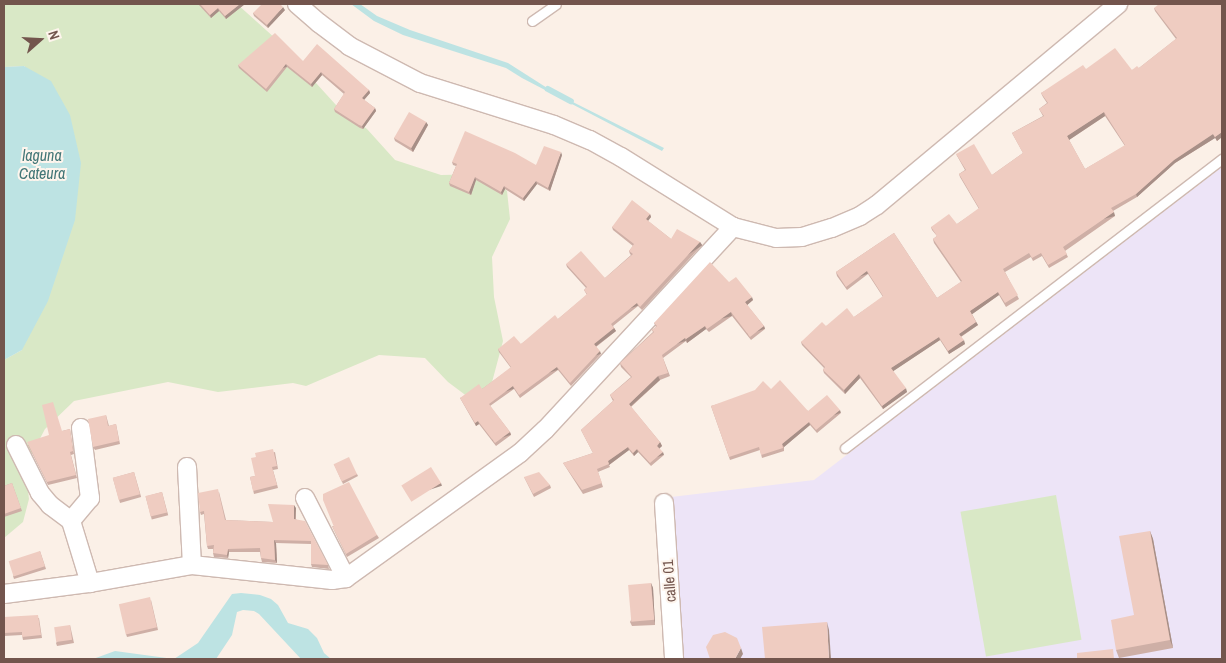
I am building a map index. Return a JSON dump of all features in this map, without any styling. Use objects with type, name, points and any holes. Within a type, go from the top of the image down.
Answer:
[{"type":"street","points":[[297,4],[319,24],[349,46],[420,83],[554,125],[590,140],[621,157],[733,227],[776,238],[802,237],[832,228],[860,216],[878,205],[1118,4]]},
{"type":"street","points":[[4,594],[90,583],[192,565],[332,580],[346,578],[520,453],[545,430],[733,227]]},
{"type":"street","points":[[71,521],[90,498],[82,428]]},
{"type":"street","points":[[16,445],[40,493],[50,505],[71,521],[90,583]]},
{"type":"street","points":[[187,467],[192,565]]},
{"type":"street","points":[[305,498],[346,578]]},
{"type":"street","name":"calle 01","points":[[664,503],[674,659]]},
{"type":"lane","points":[[532,21],[556,4]]},
{"type":"lane","points":[[845,448],[1222,159]]},
{"type":"shaded area","points":[[1222,167],[1222,659],[681,659],[671,497],[814,480]]},
{"type":"green space","points":[[4,4],[237,4],[276,39],[336,105],[367,129],[395,160],[441,175],[490,174],[507,191],[510,219],[492,257],[494,297],[503,341],[491,386],[468,397],[448,382],[425,358],[379,355],[306,386],[293,383],[218,392],[168,382],[74,401],[45,429],[25,467],[29,499],[23,522],[4,538],[4,360],[22,350],[25,66],[4,67]]},
{"type":"green space","points":[[1056,495],[1082,640],[986,657],[960,512]]},
{"type":"water","points":[[351,4],[360,4],[377,16],[410,30],[508,63],[555,93],[664,148],[662,151],[506,68],[403,35],[374,21]]},
{"type":"water","name":"laguna Cateura","points":[[24,66],[51,81],[70,115],[81,163],[75,220],[48,301],[22,350],[4,360],[4,67]]},
{"type":"water","points":[[241,593],[260,595],[271,599],[278,605],[288,623],[308,629],[317,638],[324,653],[331,659],[301,659],[259,614],[254,611],[243,610],[237,612],[232,635],[216,659],[174,659],[198,643],[232,594]]},
{"type":"water","points":[[115,651],[174,659],[93,659]]},
{"type":"building","points":[[200,4],[240,4],[225,16],[218,8],[210,15]]},
{"type":"building","points":[[262,4],[280,4],[283,7],[267,25],[253,13]]},
{"type":"building","points":[[1159,4],[1222,4],[1222,132],[1215,137],[1213,134],[1174,160],[1136,194],[1111,208],[1114,212],[1063,247],[1067,254],[1048,265],[1041,253],[1032,258],[1029,253],[1003,269],[1018,295],[1005,303],[998,292],[970,311],[976,322],[959,334],[964,340],[948,351],[939,337],[891,368],[906,388],[882,406],[859,374],[844,390],[823,370],[825,367],[801,342],[822,322],[826,326],[847,308],[854,317],[883,296],[867,271],[846,287],[836,272],[894,233],[937,298],[962,281],[933,239],[937,236],[931,227],[949,214],[957,224],[979,208],[959,174],[966,170],[956,154],[974,144],[992,175],[1023,153],[1012,133],[1044,116],[1039,109],[1048,103],[1041,93],[1083,65],[1086,69],[1115,48],[1132,70],[1137,66],[1139,68],[1177,38],[1154,8]],"holes":[[[1104,112],[1125,145],[1085,169],[1067,136]]]},
{"type":"building","points":[[275,33],[303,61],[317,44],[369,90],[362,98],[375,108],[362,126],[334,109],[345,92],[321,72],[311,84],[286,64],[266,89],[238,65]]},
{"type":"building","points":[[409,112],[426,122],[411,148],[394,138]]},
{"type":"building","points":[[465,131],[515,153],[536,165],[544,146],[561,152],[548,188],[536,181],[523,198],[504,186],[501,192],[475,177],[469,192],[449,183],[457,164],[452,162]]},
{"type":"building","points":[[632,200],[650,214],[646,219],[671,239],[677,229],[700,242],[640,307],[637,303],[611,324],[614,328],[594,344],[600,351],[570,383],[557,367],[519,395],[513,386],[489,404],[510,432],[495,443],[478,421],[475,423],[460,398],[479,384],[482,389],[511,367],[498,349],[514,336],[521,344],[555,315],[558,319],[587,294],[584,290],[587,287],[566,264],[581,251],[605,278],[633,254],[629,251],[634,244],[612,227]]},
{"type":"building","points":[[710,262],[729,282],[736,277],[752,297],[745,302],[764,326],[750,337],[731,312],[707,329],[705,326],[685,338],[662,355],[668,373],[658,376],[629,404],[660,442],[657,446],[663,452],[650,463],[637,449],[633,453],[628,447],[608,461],[609,464],[597,469],[602,483],[582,490],[563,463],[593,453],[581,430],[614,400],[610,395],[632,377],[620,363],[654,332],[652,330],[657,326],[654,323]]},
{"type":"building","points":[[780,380],[808,411],[827,395],[840,410],[816,430],[809,422],[782,444],[783,448],[761,455],[759,447],[729,457],[711,406],[755,390],[763,381],[771,389]]},
{"type":"building","points":[[53,402],[62,431],[70,429],[73,451],[70,452],[76,475],[47,482],[27,442],[49,435],[42,405]]},
{"type":"building","points":[[106,415],[108,426],[116,424],[119,441],[93,447],[88,419]]},
{"type":"building","points":[[273,449],[277,466],[272,467],[277,485],[253,491],[250,477],[255,476],[251,458],[256,457],[255,453]]},
{"type":"building","points":[[349,457],[357,474],[342,481],[334,464]]},
{"type":"building","points":[[431,467],[441,483],[411,502],[401,486]]},
{"type":"building","points":[[134,472],[140,494],[119,500],[113,478]]},
{"type":"building","points":[[539,472],[550,485],[533,494],[524,477]]},
{"type":"building","points":[[349,482],[377,535],[346,554],[332,526],[334,527],[323,500],[323,494]]},
{"type":"building","points":[[12,483],[21,508],[4,514],[4,486]]},
{"type":"building","points":[[218,489],[225,520],[273,522],[268,504],[294,505],[294,519],[305,521],[328,565],[311,564],[311,541],[274,540],[275,560],[261,558],[260,548],[228,549],[227,555],[213,553],[214,545],[207,546],[204,511],[200,512],[198,493]]},
{"type":"building","points":[[162,492],[167,512],[151,516],[146,496]]},
{"type":"building","points":[[1150,531],[1170,640],[1116,650],[1111,620],[1134,615],[1119,536]]},
{"type":"building","points":[[40,551],[45,566],[14,576],[9,561]]},
{"type":"building","points":[[651,583],[654,620],[631,622],[628,585]]},
{"type":"building","points":[[150,597],[157,627],[126,634],[119,604]]},
{"type":"building","points":[[38,615],[41,635],[22,637],[22,632],[4,633],[4,617]]},
{"type":"building","points":[[827,622],[829,659],[765,659],[762,627]]},
{"type":"building","points":[[70,625],[72,640],[56,642],[54,627]]},
{"type":"building","points":[[725,632],[737,638],[741,648],[735,659],[710,659],[706,647],[713,635]]},
{"type":"building","points":[[1113,649],[1114,659],[1077,659],[1077,653]]},
{"type":"waterway","points":[[548,89],[571,101]]}]
